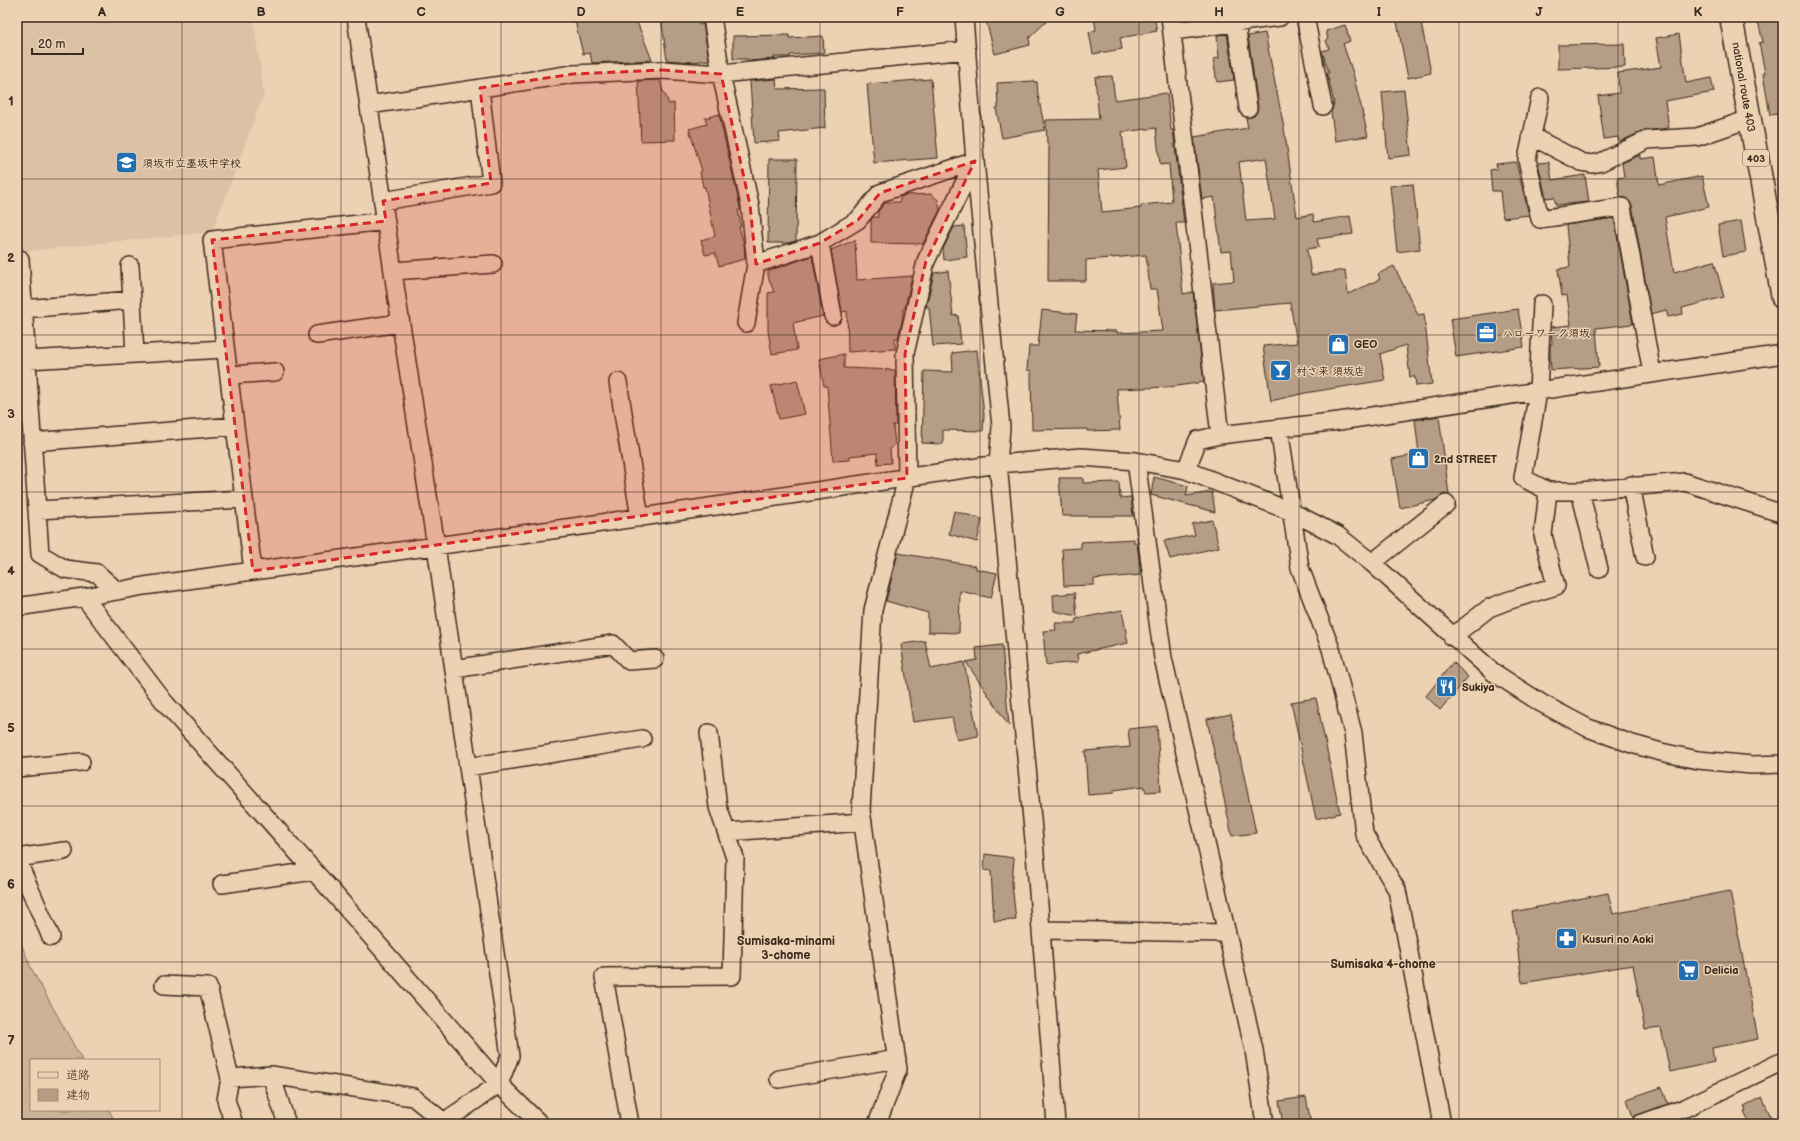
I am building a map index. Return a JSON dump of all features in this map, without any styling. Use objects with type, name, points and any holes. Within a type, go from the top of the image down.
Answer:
[{"type":"highway","name":"national route 403","points":[[1731,17],[1783,298]]},
{"type":"street","points":[[230,1078],[271,1076],[414,1097],[442,1123],[499,1084],[510,1056],[436,546],[400,323],[357,17]]},
{"type":"street","points":[[712,17],[721,74],[750,205],[756,264],[746,323]]},
{"type":"street","points":[[964,17],[975,161],[1001,428],[998,464],[1041,930],[1056,1124]]},
{"type":"street","points":[[1220,435],[1171,24],[1236,23],[1280,17]]},
{"type":"street","points":[[1305,17],[1323,106]]},
{"type":"street","points":[[1236,23],[1248,108]]},
{"type":"street","points":[[369,105],[573,74],[662,70],[721,74],[967,50]]},
{"type":"street","points":[[383,201],[491,183],[480,88]]},
{"type":"street","points":[[1540,98],[1527,159],[1540,219],[1622,207],[1652,373]]},
{"type":"street","points":[[1531,136],[1581,162],[1592,164],[1601,162],[1647,140],[1697,137],[1749,119]]},
{"type":"street","points":[[756,264],[820,242],[858,220],[880,193],[975,161]]},
{"type":"street","points":[[877,1124],[898,1069],[861,810],[873,610],[907,478],[906,354],[926,261],[975,161]]},
{"type":"street","points":[[253,571],[212,240],[386,221]]},
{"type":"street","points":[[820,242],[833,316]]},
{"type":"street","points":[[20,259],[40,554],[65,569],[97,573],[117,591]]},
{"type":"street","points":[[393,271],[493,264]]},
{"type":"street","points":[[130,266],[135,354]]},
{"type":"street","points":[[23,309],[132,300]]},
{"type":"street","points":[[1542,304],[1538,392],[1523,478],[1548,491],[1580,491],[1631,485],[1685,482],[1783,514]]},
{"type":"street","points":[[318,335],[400,323]]},
{"type":"street","points":[[27,360],[225,348]]},
{"type":"street","points":[[1186,470],[1198,440],[1220,435],[1339,421],[1783,354]]},
{"type":"street","points":[[229,375],[274,372]]},
{"type":"street","points":[[618,382],[640,518]]},
{"type":"street","points":[[32,442],[235,426]]},
{"type":"street","points":[[1279,428],[1300,568],[1331,649],[1353,733],[1364,834],[1397,890],[1442,1124]]},
{"type":"street","points":[[17,607],[253,571],[640,518],[998,464],[1080,457],[1136,461],[1186,470],[1292,512],[1337,535],[1372,563],[1452,637],[1493,672],[1541,703],[1588,728],[1646,748],[1698,760],[1752,765],[1783,764]]},
{"type":"street","points":[[1136,461],[1164,658],[1254,1050],[1265,1124]]},
{"type":"street","points":[[1631,485],[1645,557]]},
{"type":"street","points":[[1452,637],[1489,608],[1556,586],[1543,535],[1548,491]]},
{"type":"street","points":[[1580,491],[1599,569]]},
{"type":"street","points":[[37,510],[244,499]]},
{"type":"street","points":[[1372,563],[1446,504]]},
{"type":"street","points":[[84,597],[165,703],[314,871],[499,1084],[540,1124]]},
{"type":"street","points":[[454,669],[613,644],[629,662],[655,659]]},
{"type":"street","points":[[630,1124],[604,977],[732,976],[735,858],[718,807],[709,733]]},
{"type":"street","points":[[468,766],[642,739]]},
{"type":"street","points":[[17,768],[81,762]]},
{"type":"street","points":[[727,832],[863,822]]},
{"type":"street","points":[[52,937],[17,859],[64,851]]},
{"type":"street","points":[[222,884],[314,871]]},
{"type":"street","points":[[1041,930],[1227,933]]},
{"type":"street","points":[[164,985],[208,987],[230,1078],[226,1100],[234,1124]]},
{"type":"street","points":[[778,1079],[896,1059]]},
{"type":"street","points":[[1640,1124],[1685,1108],[1783,1061]]},
{"type":"street","points":[[271,1076],[287,1124]]},
{"type":"highlighted area","points":[[662,70],[721,74],[750,205],[756,264],[820,243],[858,220],[880,193],[975,161],[926,261],[905,354],[907,478],[253,571],[212,240],[386,221],[383,201],[491,183],[480,88],[573,74]]},
{"type":"shaded area","name":"須坂市立墨坂中学校","points":[[17,17],[253,17],[264,94],[212,232],[17,252]]},
{"type":"shaded area","points":[[17,933],[31,968],[81,1059],[30,1059],[30,1111],[110,1111],[116,1124],[17,1124]]},
{"type":"building","points":[[574,17],[635,17],[652,60],[592,63],[590,53],[583,54]]},
{"type":"building","points":[[661,17],[698,17],[699,25],[703,24],[709,60],[692,62],[667,60]]},
{"type":"building","points":[[985,17],[1051,17],[1029,38],[1030,45],[995,54]]},
{"type":"building","points":[[1094,17],[1154,17],[1157,31],[1120,38],[1122,49],[1093,54],[1089,32],[1096,30]]},
{"type":"building","points":[[1396,17],[1420,17],[1431,73],[1408,78]]},
{"type":"building","points":[[1757,17],[1783,17],[1783,113],[1770,115],[1763,74],[1765,73],[1759,43],[1763,42]]},
{"type":"building","points":[[1345,25],[1350,41],[1343,44],[1353,73],[1368,136],[1335,141],[1331,112],[1334,103],[1327,73],[1329,73],[1322,51],[1329,49],[1326,40],[1328,39],[1326,31]]},
{"type":"building","points":[[1265,33],[1284,128],[1297,217],[1313,214],[1314,222],[1350,216],[1353,234],[1317,239],[1319,247],[1307,249],[1311,275],[1345,270],[1348,294],[1380,279],[1378,274],[1394,266],[1418,315],[1424,314],[1432,384],[1416,386],[1415,377],[1410,377],[1406,345],[1380,354],[1385,380],[1305,393],[1271,401],[1263,346],[1297,343],[1290,303],[1215,310],[1213,283],[1234,281],[1231,251],[1221,252],[1214,197],[1202,199],[1194,137],[1248,128],[1246,118],[1254,116],[1257,112],[1258,107],[1248,36]],"holes":[[[1266,158],[1275,219],[1246,221],[1239,162]]]},
{"type":"building","points":[[1227,34],[1234,80],[1217,82],[1213,59],[1219,58],[1217,35]]},
{"type":"building","points":[[1679,34],[1686,83],[1711,78],[1714,92],[1665,101],[1669,128],[1643,131],[1619,142],[1618,137],[1604,139],[1598,96],[1619,93],[1618,73],[1661,67],[1656,38]]},
{"type":"building","points":[[789,35],[789,38],[823,36],[824,53],[790,55],[790,57],[774,57],[775,59],[748,61],[748,59],[733,59],[733,36]]},
{"type":"building","points":[[1624,44],[1625,67],[1558,69],[1558,45]]},
{"type":"building","points":[[1112,76],[1115,100],[1167,93],[1184,223],[1176,223],[1183,294],[1193,292],[1204,382],[1170,387],[1117,389],[1120,430],[1032,430],[1031,371],[1027,370],[1029,346],[1038,346],[1042,310],[1077,314],[1075,330],[1117,331],[1117,333],[1163,331],[1157,289],[1150,289],[1146,255],[1086,260],[1086,281],[1048,281],[1049,144],[1047,144],[1046,120],[1099,119],[1095,77]],"holes":[[[1156,128],[1160,165],[1169,164],[1172,202],[1141,205],[1141,208],[1102,212],[1098,170],[1126,167],[1122,132]]]},
{"type":"building","points":[[776,79],[777,89],[824,88],[825,128],[779,133],[780,141],[754,143],[750,81]]},
{"type":"building","points":[[931,79],[938,158],[874,163],[867,84]]},
{"type":"building","points":[[660,80],[663,92],[669,104],[674,103],[675,140],[641,141],[638,81]]},
{"type":"building","points":[[1037,82],[1045,130],[1002,138],[996,108],[998,108],[997,83]]},
{"type":"building","points":[[1404,90],[1411,155],[1388,158],[1382,92]]},
{"type":"building","points":[[719,114],[740,207],[740,210],[738,210],[741,227],[739,227],[744,244],[745,259],[719,266],[715,253],[705,255],[701,240],[715,236],[705,187],[703,187],[700,172],[702,171],[689,129],[707,124],[705,118]]},
{"type":"building","points":[[1640,155],[1640,159],[1655,157],[1659,185],[1702,176],[1709,207],[1665,217],[1674,272],[1714,261],[1724,297],[1682,308],[1683,314],[1668,317],[1666,310],[1651,314],[1632,205],[1626,198],[1620,197],[1617,178],[1624,177],[1622,163]]},
{"type":"building","points":[[769,159],[797,159],[796,241],[788,243],[768,243]]},
{"type":"building","points":[[1516,162],[1529,215],[1503,218],[1500,191],[1492,191],[1490,170],[1497,169],[1496,164]]},
{"type":"building","points":[[1549,162],[1552,180],[1585,175],[1589,202],[1556,205],[1554,197],[1546,198],[1538,163]]},
{"type":"building","points":[[1413,184],[1420,249],[1397,252],[1390,186]]},
{"type":"building","points":[[931,194],[938,200],[940,210],[923,244],[871,243],[871,220],[873,217],[878,217],[878,211],[886,202],[900,202],[900,197],[907,195]]},
{"type":"building","points":[[1614,218],[1633,324],[1596,328],[1599,367],[1551,370],[1551,327],[1571,325],[1567,295],[1562,296],[1558,269],[1570,267],[1566,225]]},
{"type":"building","points":[[1741,221],[1746,252],[1723,256],[1718,225]]},
{"type":"building","points":[[964,226],[967,257],[944,260],[943,249],[954,227]]},
{"type":"building","points":[[855,240],[857,280],[912,276],[905,308],[903,309],[903,317],[898,338],[895,338],[895,349],[848,352],[847,311],[842,312],[831,250]]},
{"type":"building","points":[[812,256],[823,316],[793,323],[797,350],[772,354],[768,331],[768,293],[774,292],[768,276],[768,271]]},
{"type":"building","points":[[948,271],[953,316],[958,315],[961,344],[933,346],[929,307],[926,307],[934,273]]},
{"type":"building","name":"ハローワーク須坂","points":[[1518,309],[1524,347],[1456,357],[1450,319]]},
{"type":"building","points":[[977,350],[984,415],[983,431],[943,430],[943,444],[922,443],[924,371],[953,372],[952,353]]},
{"type":"building","points":[[844,354],[844,368],[895,370],[896,425],[893,425],[895,445],[890,449],[891,463],[878,464],[877,453],[850,456],[850,460],[833,461],[827,386],[824,386],[819,359]]},
{"type":"building","points":[[797,380],[805,414],[779,419],[771,386]]},
{"type":"building","name":"2nd STREET","points":[[1439,416],[1449,495],[1444,494],[1435,500],[1400,508],[1392,459],[1419,454],[1415,420]]},
{"type":"building","points":[[1154,477],[1188,486],[1186,496],[1212,492],[1215,512],[1151,495]]},
{"type":"building","points":[[1059,478],[1083,478],[1083,483],[1119,482],[1120,498],[1131,497],[1133,516],[1062,516]]},
{"type":"building","points":[[954,511],[982,519],[977,542],[949,534]]},
{"type":"building","points":[[1212,520],[1219,547],[1170,559],[1164,541],[1195,535],[1192,524]]},
{"type":"building","points":[[1134,539],[1134,543],[1137,543],[1141,575],[1094,579],[1094,585],[1064,586],[1062,549],[1081,548],[1081,542]]},
{"type":"building","points":[[898,553],[976,566],[976,569],[997,573],[991,598],[960,591],[959,633],[928,632],[928,613],[886,601]]},
{"type":"building","points":[[1075,593],[1077,616],[1054,611],[1053,595]]},
{"type":"building","points":[[1122,610],[1128,643],[1077,654],[1078,662],[1046,665],[1043,631],[1056,630],[1055,623],[1075,623],[1076,619]]},
{"type":"building","points":[[925,641],[931,669],[964,662],[978,736],[957,740],[952,717],[913,722],[901,644]]},
{"type":"building","points":[[1002,645],[1009,726],[966,662],[977,660],[976,648]]},
{"type":"building","name":"Sukiya","points":[[1453,662],[1468,677],[1440,710],[1426,696]]},
{"type":"building","points":[[1316,698],[1340,813],[1316,819],[1291,702]]},
{"type":"building","points":[[1231,714],[1256,833],[1232,836],[1207,719]]},
{"type":"building","points":[[1157,726],[1161,791],[1146,792],[1144,786],[1114,790],[1114,793],[1088,795],[1085,751],[1130,747],[1128,729]]},
{"type":"building","points":[[985,854],[1014,858],[1012,884],[1016,920],[994,921],[991,871],[984,870]]},
{"type":"building","name":"Delicia","points":[[1730,891],[1758,1039],[1712,1048],[1714,1062],[1670,1072],[1661,1028],[1645,1030],[1633,965],[1522,983],[1513,912],[1608,893],[1613,914]]},
{"type":"building","points":[[1662,1087],[1668,1104],[1633,1117],[1627,1099]]},
{"type":"building","points":[[1306,1097],[1311,1124],[1283,1124],[1279,1101]]},
{"type":"building","points":[[1762,1097],[1774,1124],[1750,1124],[1744,1112],[1746,1111],[1744,1106]]},
{"type":"place","name":"須坂市立墨坂中学校","points":[[127,163]]},
{"type":"place","name":"ハローワーク須坂","points":[[1487,333]]},
{"type":"place","name":"GEO","points":[[1338,344]]},
{"type":"place","name":"村さ来 須坂店","points":[[1281,371]]},
{"type":"place","name":"2nd STREET","points":[[1418,459]]},
{"type":"place","name":"Sukiya","points":[[1447,687]]},
{"type":"place","name":"Kusuri no Aoki","points":[[1567,939]]},
{"type":"place","name":"Delicia","points":[[1689,970]]},
{"type":"district","name":"Sumisaka-minami 3-chome","points":[[786,948]]},
{"type":"district","name":"Sumisaka 4-chome","points":[[1383,964]]}]
